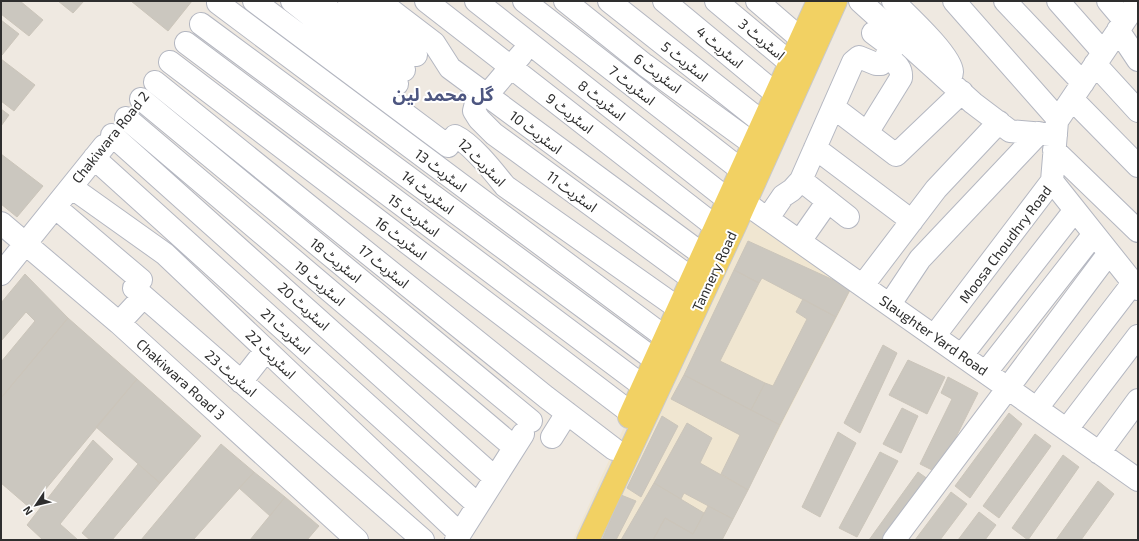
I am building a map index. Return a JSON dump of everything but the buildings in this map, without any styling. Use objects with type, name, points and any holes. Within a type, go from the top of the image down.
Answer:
[{"type":"main road","name":"Tannery Road","points":[[573,540],[715,226],[734,198],[740,169],[818,1]]},
{"type":"main road","name":"Tannery Road","points":[[588,540],[734,198],[836,1]]},
{"type":"street","name":"اسٹریٹ 12","points":[[254,1],[454,143],[488,165],[505,186],[678,308]]},
{"type":"street","points":[[292,1],[406,70]]},
{"type":"street","points":[[318,1],[406,70]]},
{"type":"street","points":[[349,1],[406,70]]},
{"type":"street","name":"اسٹریٹ 10","points":[[379,1],[434,43],[450,68],[702,254]]},
{"type":"street","name":"اسٹریٹ 9","points":[[426,1],[715,226]]},
{"type":"street","name":"اسٹریٹ 8","points":[[476,1],[530,44],[734,198]]},
{"type":"street","name":"اسٹریٹ 7","points":[[524,1],[740,169]]},
{"type":"street","points":[[241,382],[268,352],[290,334],[311,313],[327,288],[378,221],[401,204],[454,143],[479,119],[474,111],[476,103],[511,67],[566,1]]},
{"type":"street","name":"اسٹریٹ 6","points":[[566,1],[645,65],[752,143]]},
{"type":"street","name":"اسٹریٹ 5","points":[[609,1],[762,122]]},
{"type":"street","name":"اسٹریٹ 4","points":[[664,1],[776,93]]},
{"type":"street","name":"اسٹریٹ 3","points":[[716,1],[789,62]]},
{"type":"street","points":[[757,1],[800,38]]},
{"type":"street","points":[[860,1],[893,47],[897,65],[902,71],[901,78],[867,133]]},
{"type":"street","points":[[893,1],[939,49],[949,63],[955,86]]},
{"type":"street","points":[[954,1],[1052,134],[1138,230]]},
{"type":"street","points":[[1005,1],[1138,166]]},
{"type":"street","points":[[1058,1],[1138,111]]},
{"type":"street","points":[[1108,1],[1138,60]]},
{"type":"street","points":[[890,304],[920,259],[1052,134],[1077,91],[1138,1]]},
{"type":"street","name":"Chakiwara Road 2","points":[[1,274],[218,2]]},
{"type":"street","name":"اسٹریٹ 13","points":[[218,2],[665,337]]},
{"type":"street","name":"اسٹریٹ 14","points":[[201,24],[655,360]]},
{"type":"street","points":[[874,33],[893,47],[955,86],[1010,130],[1052,134]]},
{"type":"street","name":"اسٹریٹ 15","points":[[186,43],[643,386]]},
{"type":"street","points":[[768,218],[784,196],[801,180],[853,62],[859,57],[876,64],[881,64],[893,47]]},
{"type":"street","name":"اسٹریٹ 16","points":[[170,62],[631,413]]},
{"type":"street","points":[[630,84],[645,65]]},
{"type":"street","name":"اسٹریٹ 17","points":[[155,82],[614,450]]},
{"type":"street","points":[[833,107],[896,155],[955,86]]},
{"type":"street","name":"اسٹریٹ 18","points":[[141,99],[531,421]]},
{"type":"street","name":"اسٹریٹ 19","points":[[126,118],[514,447]]},
{"type":"street","name":"اسٹریٹ 11","points":[[479,119],[494,134],[691,278]]},
{"type":"street","points":[[863,285],[936,189],[999,122]]},
{"type":"street","name":"Moosa Choudhry Road","points":[[935,335],[1052,181],[1052,134]]},
{"type":"street","name":"اسٹریٹ 20","points":[[112,135],[495,478]]},
{"type":"street","points":[[815,148],[912,221]]},
{"type":"street","name":"اسٹریٹ 21","points":[[94,158],[478,505]]},
{"type":"street","points":[[801,180],[848,218]]},
{"type":"street","points":[[1037,408],[1136,286],[1052,181]]},
{"type":"street","name":"اسٹریٹ 22","points":[[71,187],[165,254],[458,537]]},
{"type":"street","points":[[502,216],[516,194]]},
{"type":"street","name":"Slaughter Yard Road","points":[[734,198],[768,218],[1138,480]]},
{"type":"street","points":[[800,241],[828,201]]},
{"type":"street","name":"اسٹریٹ 23","points":[[55,207],[241,382],[423,540]]},
{"type":"street","points":[[962,355],[1075,210]]},
{"type":"street","name":"Chakiwara Road 3","points":[[1,223],[119,324],[345,536]]},
{"type":"street","points":[[986,372],[1094,234]]},
{"type":"street","points":[[894,540],[1110,253]]},
{"type":"street","points":[[119,324],[165,254]]},
{"type":"street","points":[[985,269],[1004,301]]},
{"type":"street","points":[[972,287],[1004,301]]},
{"type":"street","points":[[1067,429],[1138,336]]},
{"type":"street","points":[[458,537],[546,397]]},
{"type":"street","points":[[1099,452],[1138,400]]},
{"type":"street","points":[[552,437],[567,413]]},
{"type":"shaded area","points":[[730,192],[856,280],[722,540],[573,540]]},
{"type":"district","name":"گل محمد لین","points":[[443,94]]}]
